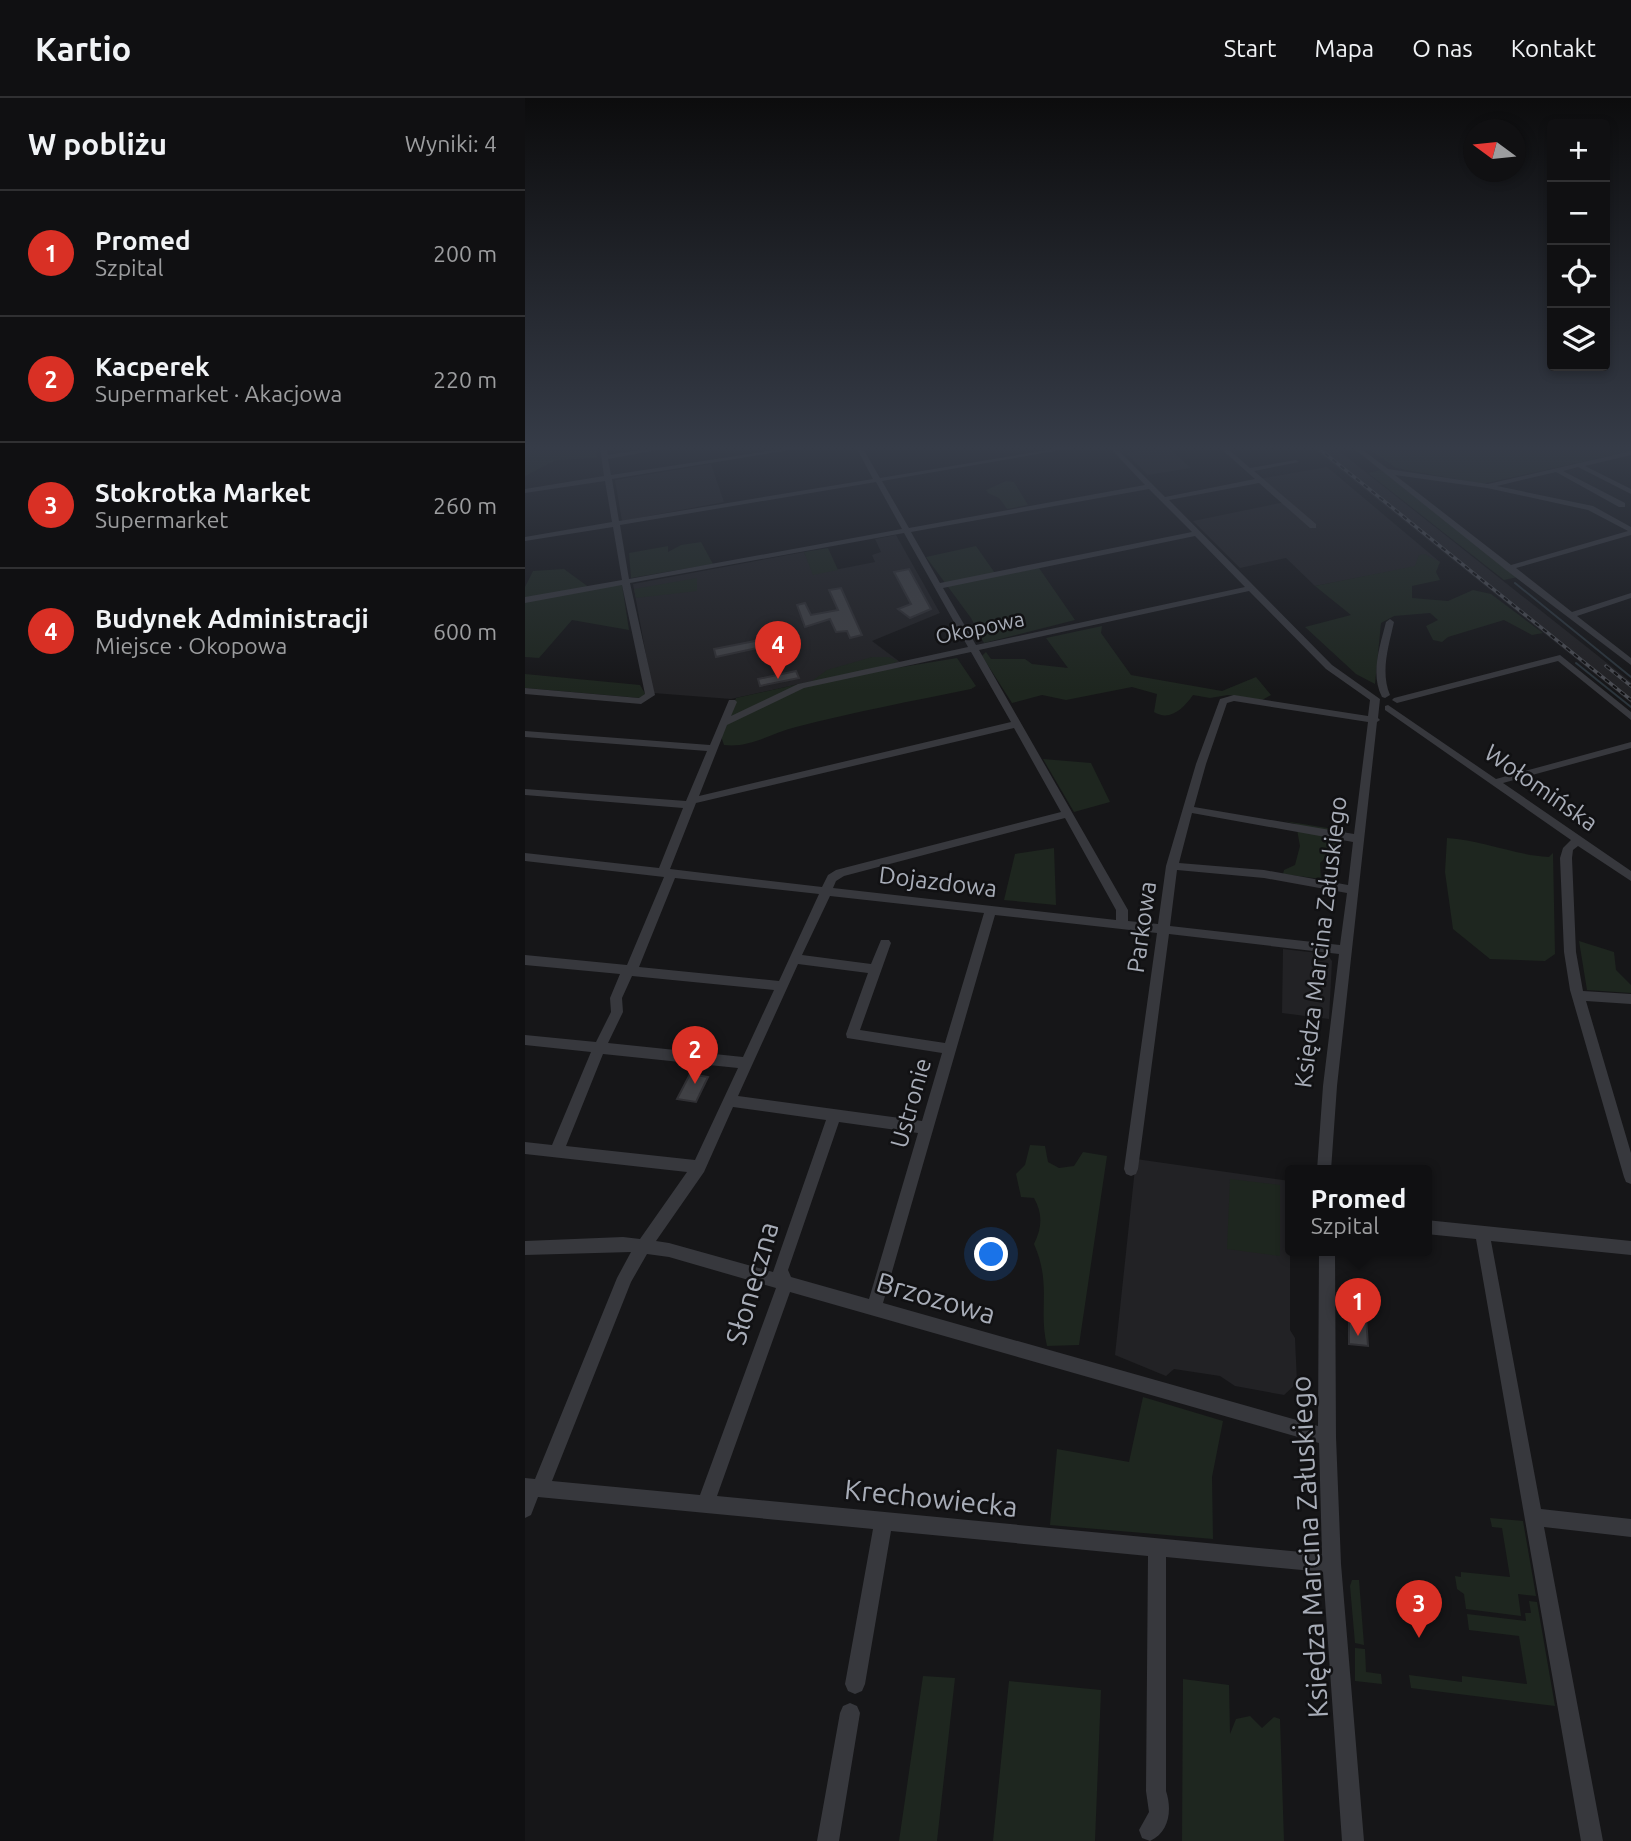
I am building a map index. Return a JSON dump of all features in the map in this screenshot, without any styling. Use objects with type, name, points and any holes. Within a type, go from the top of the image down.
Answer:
[{"type":"street","points":[[525,539],[590,528]]},
{"type":"street","points":[[525,691],[641,701],[650,695],[617,528]]},
{"type":"street","points":[[905,528],[976,649],[979,663],[1122,910],[1122,924]]},
{"type":"street","points":[[525,600],[921,528]]},
{"type":"street","name":"Wołomińska","points":[[1193,528],[1329,667],[1386,702],[1427,734],[1631,877]]},
{"type":"street","points":[[1458,528],[1631,662]]},
{"type":"street","points":[[1509,568],[1631,532]]},
{"type":"street","points":[[939,586],[1198,533]]},
{"type":"street","name":"Okopowa","points":[[722,724],[801,685],[1252,588]]},
{"type":"street","points":[[1568,614],[1631,595]]},
{"type":"street","points":[[1386,702],[1382,690],[1390,622]]},
{"type":"street","points":[[1375,720],[1386,702],[1560,658],[1631,717]]},
{"type":"street","name":"Parkowa","points":[[1131,1169],[1172,866],[1201,764],[1226,699],[1375,720]]},
{"type":"street","points":[[557,1151],[617,1012],[616,998],[630,970],[690,803],[731,702]]},
{"type":"street","name":"Księdza Marcina Załuskiego","points":[[1324,1165],[1346,950],[1375,720]]},
{"type":"street","points":[[525,792],[690,803],[1016,724]]},
{"type":"street","points":[[525,734],[712,748]]},
{"type":"street","points":[[1496,782],[1631,745]]},
{"type":"street","points":[[1188,809],[1360,839]]},
{"type":"street","points":[[525,1509],[623,1283],[645,1245],[699,1167],[832,878],[840,873],[1067,814]]},
{"type":"street","points":[[1579,840],[1568,848],[1566,858],[1570,952],[1578,996],[1631,1177]]},
{"type":"street","name":"Dojazdowa","points":[[525,858],[667,871],[1346,950]]},
{"type":"street","points":[[1172,866],[1264,874],[1353,890]]},
{"type":"street","name":"Ustronie","points":[[874,1308],[991,909]]},
{"type":"street","points":[[885,943],[852,1034],[950,1049]]},
{"type":"street","points":[[795,959],[875,969]]},
{"type":"street","points":[[525,960],[782,986]]},
{"type":"street","points":[[1578,996],[1631,999]]},
{"type":"street","points":[[525,1040],[747,1063]]},
{"type":"street","points":[[729,1101],[928,1128]]},
{"type":"street","name":"Słoneczna","points":[[705,1504],[786,1283],[780,1271],[834,1116]]},
{"type":"street","points":[[525,1147],[699,1167]]},
{"type":"street","points":[[1432,1228],[1631,1248]]},
{"type":"street","points":[[1482,1232],[1592,1841]]},
{"type":"street","name":"Brzozowa","points":[[525,1248],[645,1245],[1327,1437]]},
{"type":"street","name":"Księdza Marcina Załuskiego","points":[[1327,1256],[1327,1437],[1332,1564],[1353,1841]]},
{"type":"street","name":"Krechowiecka","points":[[533,1487],[1332,1564]]},
{"type":"street","points":[[1533,1517],[1631,1528]]},
{"type":"street","points":[[855,1685],[884,1521]]},
{"type":"street","points":[[1150,1830],[1160,1818],[1156,1791],[1157,1548]]},
{"type":"street","points":[[828,1841],[850,1713]]},
{"type":"shaded area","points":[[1200,528],[1400,528],[1440,562],[1315,586],[1286,558],[1240,568]]},
{"type":"shaded area","points":[[1413,528],[1437,528],[1631,682],[1631,703]]},
{"type":"shaded area","points":[[1438,528],[1456,528],[1518,577],[1504,580]]},
{"type":"shaded area","points":[[896,535],[940,613],[872,641],[900,662],[731,699],[653,693],[633,584],[804,552],[814,574],[875,562],[872,555],[881,552],[875,539]]},
{"type":"shaded area","points":[[701,542],[713,564],[631,578],[629,553],[668,546],[668,552],[681,545]]},
{"type":"shaded area","points":[[976,546],[997,576],[1039,568],[1075,620],[984,643],[971,618],[926,557]]},
{"type":"shaded area","points":[[828,548],[838,570],[813,575],[804,552]]},
{"type":"shaded area","points":[[1425,554],[1440,562],[1436,572],[1440,580],[1412,586],[1412,598],[1448,601],[1473,590],[1491,594],[1543,633],[1532,635],[1504,620],[1448,637],[1442,642],[1433,640],[1426,626],[1438,620],[1430,613],[1394,616],[1381,623],[1375,684],[1356,674],[1305,627],[1351,615],[1315,586],[1415,566],[1419,555]]},
{"type":"shaded area","points":[[564,569],[590,588],[622,585],[629,630],[572,620],[539,658],[525,657],[525,587],[533,571]]},
{"type":"shaded area","points":[[697,578],[697,591],[636,598],[634,589]]},
{"type":"shaded area","points":[[1102,626],[1101,633],[1131,675],[1222,691],[1256,677],[1271,695],[1262,700],[1228,695],[1210,698],[1193,695],[1181,709],[1166,715],[1154,712],[1157,694],[1132,687],[1066,700],[1042,695],[1012,703],[982,656],[986,652],[991,659],[1025,659],[1032,664],[1068,668],[1046,638]]},
{"type":"shaded area","points":[[872,657],[889,657],[898,661],[878,671],[957,658],[976,686],[818,722],[743,744],[724,745],[721,736],[736,698],[812,681],[827,670]]},
{"type":"shaded area","points":[[525,674],[640,685],[646,695],[640,698],[525,688]]},
{"type":"shaded area","points":[[1043,759],[1091,763],[1110,802],[1074,812]]},
{"type":"shaded area","points":[[1284,821],[1346,831],[1338,853],[1329,854],[1320,863],[1321,879],[1283,874],[1284,870],[1295,865],[1300,846],[1296,824]]},
{"type":"shaded area","points":[[1447,838],[1536,856],[1549,857],[1553,853],[1555,954],[1545,961],[1490,959],[1453,929],[1445,872]]},
{"type":"shaded area","points":[[1054,848],[1056,905],[1004,900],[1015,854]]},
{"type":"shaded area","points":[[1579,941],[1614,952],[1616,970],[1631,985],[1631,993],[1587,990]]},
{"type":"shaded area","points":[[1283,949],[1327,954],[1332,961],[1329,1019],[1282,1013]]},
{"type":"shaded area","points":[[1030,1145],[1045,1146],[1048,1162],[1059,1168],[1074,1166],[1083,1152],[1107,1156],[1079,1345],[1047,1346],[1044,1285],[1034,1244],[1039,1232],[1040,1215],[1034,1198],[1021,1197],[1016,1174],[1025,1165]]},
{"type":"shaded area","points":[[1136,1159],[1285,1180],[1285,1256],[1290,1256],[1290,1330],[1295,1338],[1297,1383],[1284,1395],[1235,1386],[1220,1376],[1174,1369],[1166,1376],[1115,1355]]},
{"type":"shaded area","points":[[1230,1179],[1280,1185],[1280,1256],[1227,1249]]},
{"type":"shaded area","points":[[1143,1397],[1223,1421],[1212,1477],[1213,1539],[1050,1525],[1057,1449],[1129,1462]]},
{"type":"shaded area","points":[[1490,1518],[1523,1521],[1536,1596],[1518,1594],[1521,1616],[1466,1609],[1464,1594],[1457,1589],[1455,1576],[1461,1577],[1461,1572],[1510,1577],[1502,1528],[1492,1527]]},
{"type":"shaded area","points":[[1352,1580],[1359,1580],[1364,1645],[1355,1643],[1350,1586]]},
{"type":"shaded area","points":[[1529,1601],[1537,1602],[1555,1706],[1411,1688],[1409,1675],[1462,1682],[1462,1676],[1527,1684],[1519,1636],[1469,1630],[1467,1614],[1526,1621],[1525,1613],[1531,1613]]},
{"type":"shaded area","points":[[1355,1648],[1365,1649],[1366,1672],[1381,1674],[1382,1684],[1355,1681]]},
{"type":"shaded area","points":[[923,1676],[955,1678],[937,1841],[899,1841]]},
{"type":"shaded area","points":[[1183,1679],[1229,1685],[1230,1734],[1236,1719],[1250,1716],[1262,1728],[1274,1717],[1280,1719],[1284,1841],[1182,1841]]},
{"type":"shaded area","points":[[1009,1681],[1101,1690],[1095,1841],[993,1841]]},
{"type":"building","points":[[909,569],[931,609],[910,618],[898,609],[911,604],[894,572]]},
{"type":"building","points":[[841,588],[862,635],[850,638],[847,631],[836,632],[830,619],[805,627],[797,605],[805,603],[811,615],[838,610],[829,590]]},
{"type":"building","points":[[760,640],[762,647],[716,657],[714,649]]},
{"type":"building","points":[[796,671],[799,678],[760,686],[758,679]]},
{"type":"building","points":[[690,1074],[708,1077],[696,1102],[677,1099]]},
{"type":"building","points":[[1349,1315],[1366,1317],[1368,1346],[1349,1344]]},
{"type":"waterway","points":[[1515,583],[1631,677]]},
{"type":"waterway","points":[[1576,663],[1631,707]]},
{"type":"railway","points":[[1418,528],[1631,700]]},
{"type":"railway","points":[[1606,666],[1631,686]]},
{"type":"place","name":"Budynek Administracji","points":[[778,679]]},
{"type":"place","name":"Kacperek","points":[[695,1084]]},
{"type":"place","name":"Promed","points":[[1358,1336]]},
{"type":"place","name":"Stokrotka Market","points":[[1419,1638]]}]
